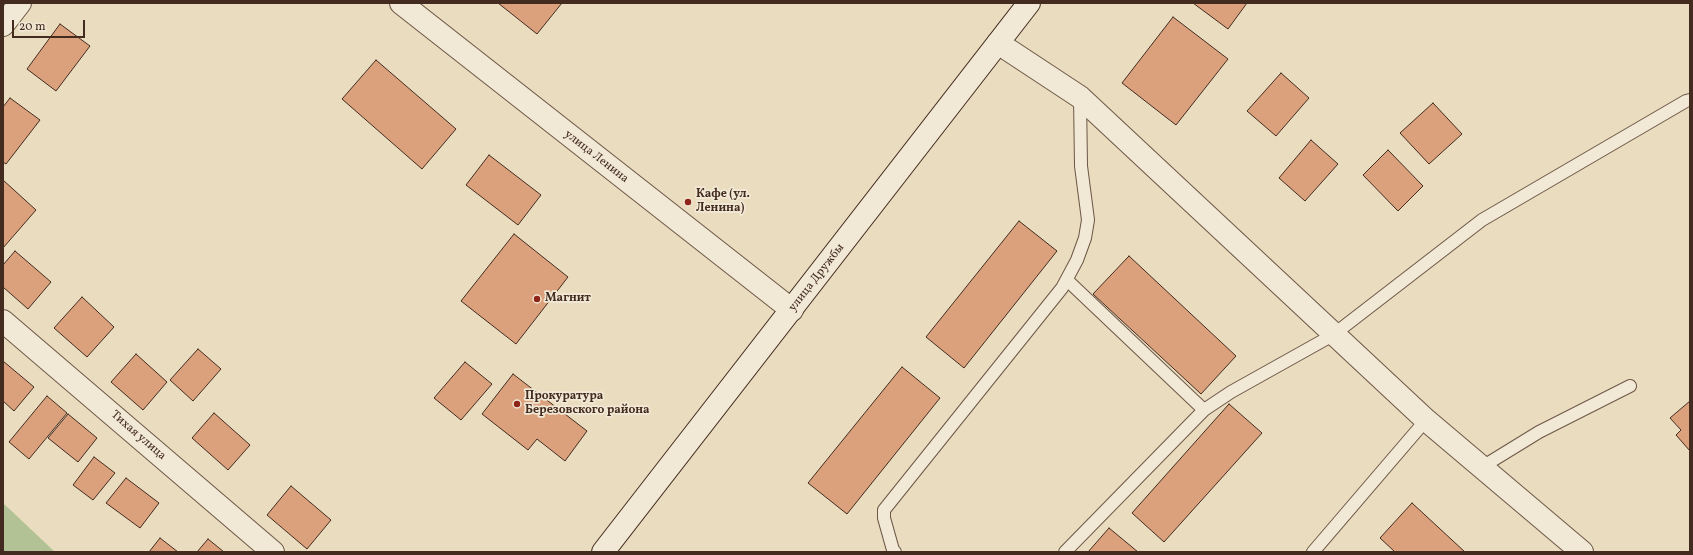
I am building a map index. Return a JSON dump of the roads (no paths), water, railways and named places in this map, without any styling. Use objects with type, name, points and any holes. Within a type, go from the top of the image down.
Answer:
[{"type":"street","points":[[3,25],[20,3]]},
{"type":"street","name":"улица Ленина","points":[[401,3],[792,310]]},
{"type":"street","name":"улица Дружбы","points":[[603,552],[1029,3]]},
{"type":"street","points":[[998,43],[1080,97],[1333,335],[1426,420],[1582,552]]},
{"type":"street","name":"Тихая улица","points":[[3,320],[273,552]]},
{"type":"lane","points":[[895,552],[893,550],[884,518],[884,510],[1067,280],[1077,260],[1085,238],[1088,220],[1081,166],[1080,97]]},
{"type":"lane","points":[[1065,552],[1204,410],[1231,392],[1333,335],[1482,220],[1690,100]]},
{"type":"lane","points":[[1067,280],[1204,410]]},
{"type":"lane","points":[[1482,467],[1539,432],[1630,386]]},
{"type":"lane","points":[[1313,552],[1426,420]]},
{"type":"place","name":"Кафе (ул. Ленина)","points":[[688,202]]},
{"type":"place","name":"Магнит","points":[[537,299]]},
{"type":"place","name":"Прокуратура Березовского района","points":[[517,404]]}]
